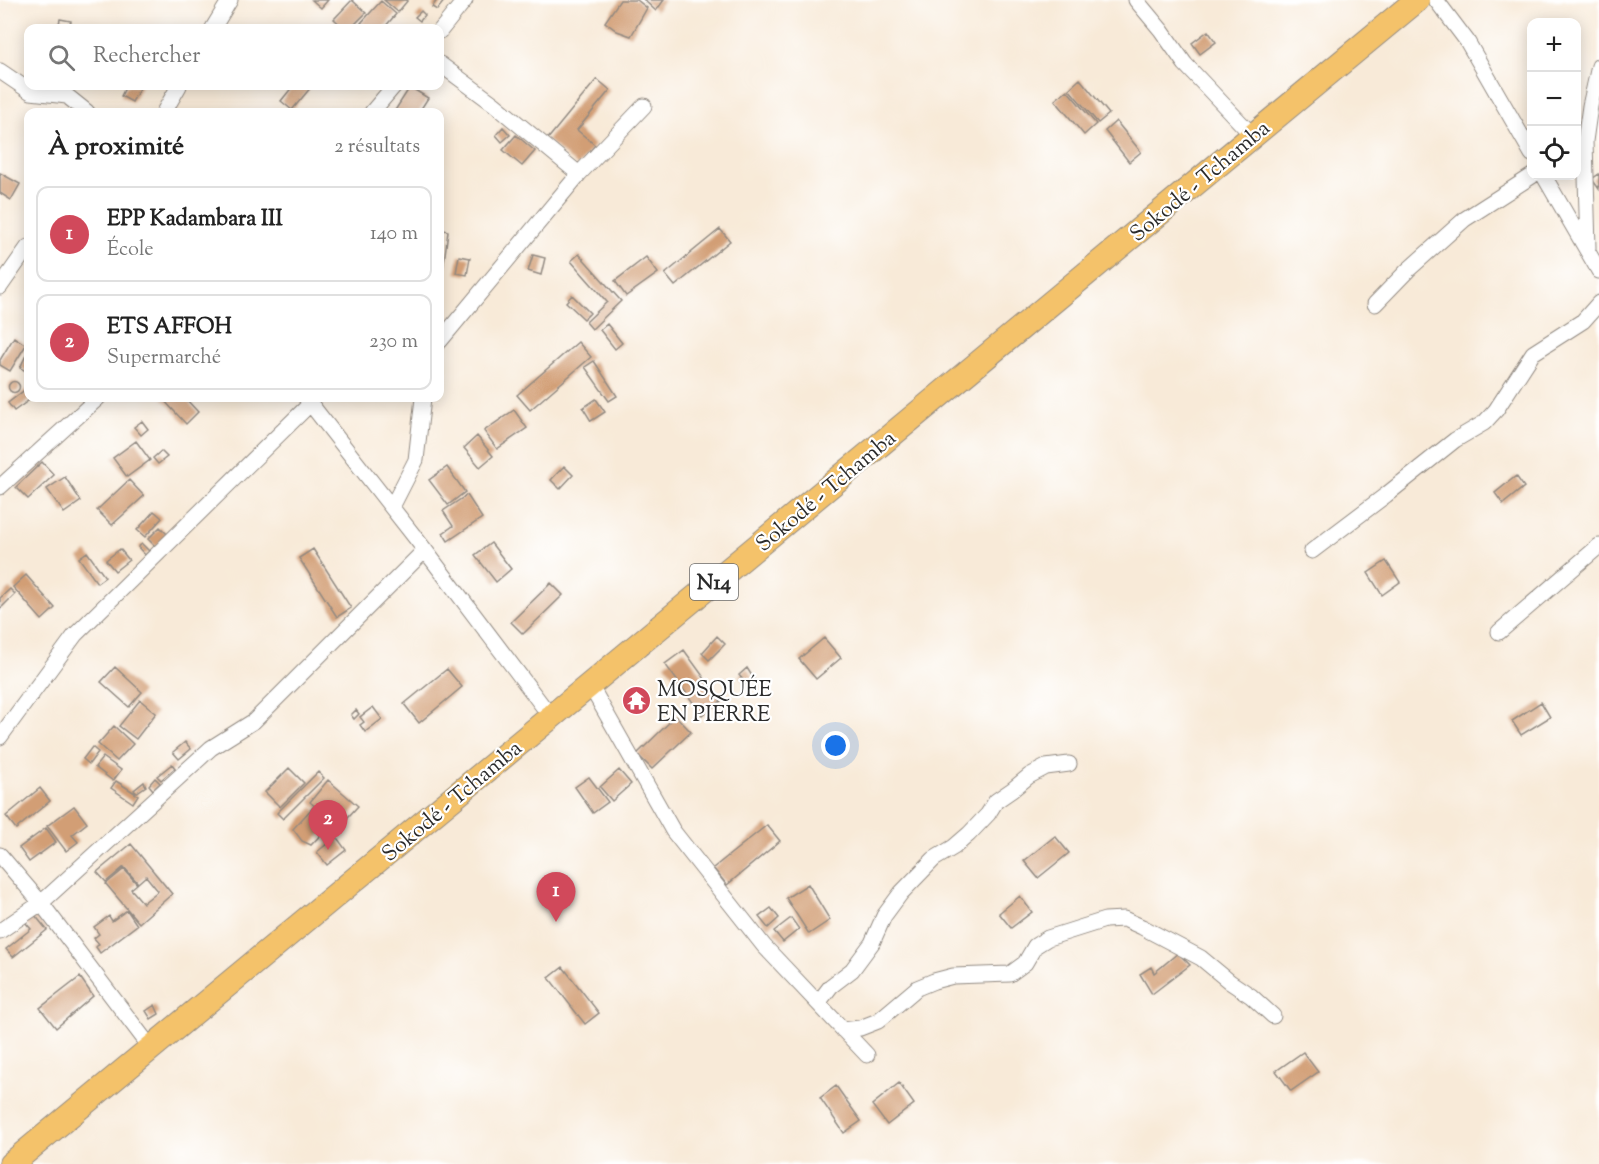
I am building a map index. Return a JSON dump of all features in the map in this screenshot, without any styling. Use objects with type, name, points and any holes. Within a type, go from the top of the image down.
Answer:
[{"type":"main road","name":"Sokodé - Tchamba","points":[[11,1164],[1417,0]]},
{"type":"street","points":[[215,24],[230,0]]},
{"type":"street","points":[[444,26],[465,0]]},
{"type":"street","points":[[1436,0],[1467,41],[1527,145]]},
{"type":"street","points":[[1141,2],[1192,72],[1253,136]]},
{"type":"street","points":[[1587,248],[1585,141],[1599,66]]},
{"type":"street","points":[[444,67],[494,104],[579,174]]},
{"type":"street","points":[[0,71],[24,87]]},
{"type":"street","points":[[28,90],[67,96],[82,108]]},
{"type":"street","points":[[166,108],[177,90]]},
{"type":"street","points":[[375,108],[391,90]]},
{"type":"street","points":[[444,336],[579,174],[644,106]]},
{"type":"street","points":[[1375,304],[1408,270],[1465,219],[1527,179]]},
{"type":"street","points":[[1546,180],[1599,270]]},
{"type":"street","points":[[0,287],[24,254]]},
{"type":"street","points":[[1312,551],[1455,440],[1484,423],[1496,410],[1533,353],[1583,321],[1599,303]]},
{"type":"street","points":[[0,487],[94,402]]},
{"type":"street","points":[[0,737],[75,635],[306,402]]},
{"type":"street","points":[[310,402],[551,717]]},
{"type":"street","points":[[392,507],[416,460],[423,402]]},
{"type":"street","points":[[1499,632],[1599,546]]},
{"type":"street","points":[[0,932],[41,903],[211,748],[254,721],[425,550]]},
{"type":"street","points":[[590,685],[673,831],[764,946],[867,1054]]},
{"type":"street","points":[[818,1003],[831,986],[852,970],[872,943],[884,916],[901,893],[934,859],[954,847],[969,834],[988,814],[996,801],[1029,776],[1046,766],[1069,764]]},
{"type":"street","points":[[0,855],[41,903],[151,1048]]},
{"type":"street","points":[[843,1030],[860,1028],[878,1021],[917,988],[934,981],[953,976],[1010,974],[1025,963],[1035,946],[1048,938],[1105,920],[1124,919],[1184,948],[1251,996],[1273,1016]]},
{"type":"building","points":[[312,0],[328,0],[321,8]]},
{"type":"building","points":[[352,0],[366,13],[355,24],[340,24],[334,19]]},
{"type":"building","points":[[384,0],[408,0],[398,12]]},
{"type":"building","points":[[437,0],[445,0],[437,10],[432,7]]},
{"type":"building","points":[[620,0],[637,0],[647,8],[631,36],[617,31],[605,22]]},
{"type":"building","points":[[644,0],[664,0],[656,11]]},
{"type":"building","points":[[381,1],[396,14],[387,24],[361,23]]},
{"type":"building","points":[[421,11],[425,15],[420,21],[415,17]]},
{"type":"building","points":[[60,19],[71,21],[71,24],[59,24]]},
{"type":"building","points":[[1208,31],[1216,42],[1200,54],[1192,43]]},
{"type":"building","points":[[597,79],[610,90],[577,130],[595,145],[578,166],[547,140]]},
{"type":"building","points":[[1080,79],[1109,114],[1098,123],[1069,89]]},
{"type":"building","points":[[124,90],[139,90],[132,102],[121,96]]},
{"type":"building","points":[[290,90],[309,90],[294,108],[290,108],[281,101]]},
{"type":"building","points":[[408,90],[415,90],[428,98],[422,108],[397,108]]},
{"type":"building","points":[[1067,90],[1096,124],[1084,135],[1055,100]]},
{"type":"building","points":[[1116,121],[1141,152],[1129,162],[1105,131]]},
{"type":"building","points":[[503,127],[510,135],[502,142],[496,135]]},
{"type":"building","points":[[516,135],[535,151],[522,166],[503,150]]},
{"type":"building","points":[[0,173],[20,184],[11,200],[0,193]]},
{"type":"building","points":[[1599,174],[1599,189],[1592,179]]},
{"type":"building","points":[[720,229],[730,241],[675,286],[665,274]]},
{"type":"building","points":[[444,230],[448,231],[444,262]]},
{"type":"building","points":[[579,254],[621,301],[592,329],[586,322],[607,302],[571,261]]},
{"type":"building","points":[[533,255],[545,258],[541,275],[528,271]]},
{"type":"building","points":[[459,256],[470,258],[467,275],[456,273]]},
{"type":"building","points":[[646,257],[658,273],[626,296],[615,281]]},
{"type":"building","points":[[572,295],[590,313],[584,319],[566,302]]},
{"type":"building","points":[[607,324],[622,343],[615,349],[600,330]]},
{"type":"building","points":[[14,337],[24,344],[24,348],[10,371],[0,365],[0,360]]},
{"type":"building","points":[[578,342],[591,357],[530,410],[517,395]]},
{"type":"building","points":[[594,361],[617,396],[609,401],[585,367]]},
{"type":"building","points":[[14,382],[18,383],[18,391],[14,392],[10,391],[9,387],[10,383]]},
{"type":"building","points":[[24,391],[24,402],[26,402],[14,411],[8,403]]},
{"type":"building","points":[[596,399],[605,412],[591,421],[583,408]]},
{"type":"building","points":[[166,402],[189,402],[198,412],[186,424]]},
{"type":"building","points":[[514,410],[527,428],[497,449],[484,431]]},
{"type":"building","points":[[142,421],[148,429],[141,435],[134,427]]},
{"type":"building","points":[[477,436],[493,456],[480,467],[464,448]]},
{"type":"building","points":[[136,441],[150,460],[127,477],[113,458]]},
{"type":"building","points":[[161,451],[167,457],[158,464],[153,458]]},
{"type":"building","points":[[42,462],[54,475],[28,499],[16,487]]},
{"type":"building","points":[[564,466],[573,475],[560,489],[551,480]]},
{"type":"building","points":[[447,467],[465,492],[448,505],[429,480]]},
{"type":"building","points":[[1516,476],[1524,487],[1503,504],[1495,493]]},
{"type":"building","points":[[65,477],[81,501],[64,513],[47,489]]},
{"type":"building","points":[[129,480],[144,496],[112,525],[97,510]]},
{"type":"building","points":[[467,495],[482,518],[448,541],[443,533],[453,526],[443,511]]},
{"type":"building","points":[[154,511],[162,518],[145,537],[137,530]]},
{"type":"building","points":[[160,527],[168,535],[156,547],[148,539]]},
{"type":"building","points":[[491,543],[511,569],[496,582],[475,555]]},
{"type":"building","points":[[142,544],[149,551],[145,555],[138,547]]},
{"type":"building","points":[[120,549],[129,560],[115,571],[106,560]]},
{"type":"building","points":[[313,549],[351,608],[337,617],[299,558]]},
{"type":"building","points":[[87,552],[105,577],[97,583],[79,558]]},
{"type":"building","points":[[1386,561],[1400,582],[1382,595],[1368,573]]},
{"type":"building","points":[[26,575],[55,608],[42,620],[13,587]]},
{"type":"building","points":[[551,583],[563,595],[523,634],[511,622]]},
{"type":"building","points":[[10,589],[15,594],[0,609],[0,598]]},
{"type":"building","points":[[717,636],[725,644],[709,660],[702,653]]},
{"type":"building","points":[[824,638],[841,658],[816,679],[799,659]]},
{"type":"building","points":[[684,650],[721,701],[702,715],[665,664]]},
{"type":"building","points":[[115,667],[142,692],[129,707],[101,682]]},
{"type":"building","points":[[747,668],[754,679],[747,685],[739,675]]},
{"type":"building","points":[[447,669],[462,687],[419,723],[404,704]]},
{"type":"building","points":[[140,700],[156,713],[136,739],[119,726]]},
{"type":"building","points":[[1541,702],[1550,717],[1521,735],[1512,721]]},
{"type":"building","points":[[373,707],[382,719],[365,732],[360,725],[364,722],[360,717]]},
{"type":"building","points":[[356,710],[359,714],[354,719],[351,715]]},
{"type":"building","points":[[676,716],[691,732],[652,769],[637,754]]},
{"type":"building","points":[[114,726],[133,744],[117,761],[98,744]]},
{"type":"building","points":[[185,742],[191,749],[179,759],[173,752]]},
{"type":"building","points":[[92,747],[98,752],[89,764],[83,759]]},
{"type":"building","points":[[103,757],[121,770],[113,781],[95,767]]},
{"type":"building","points":[[172,764],[175,768],[161,780],[157,776]]},
{"type":"building","points":[[289,768],[304,783],[280,807],[265,792]]},
{"type":"building","points":[[619,770],[631,784],[612,801],[600,787]]},
{"type":"building","points":[[318,772],[324,778],[283,819],[277,813]]},
{"type":"building","points":[[589,777],[608,802],[593,813],[575,787]]},
{"type":"building","points":[[155,778],[160,783],[153,790],[149,785]]},
{"type":"building","points":[[328,780],[358,806],[339,827],[310,802]]},
{"type":"building","points":[[116,781],[138,795],[133,803],[111,788]]},
{"type":"building","points":[[144,782],[146,786],[136,793],[134,790]]},
{"type":"building","points":[[40,788],[50,801],[16,829],[6,816]]},
{"type":"building","points":[[74,806],[87,823],[72,835],[78,842],[66,851],[47,826]]},
{"type":"building","points":[[313,807],[330,825],[311,845],[302,841],[293,829]]},
{"type":"building","points":[[767,825],[780,841],[727,885],[713,868]]},
{"type":"building","points":[[46,828],[56,842],[29,862],[19,848]]},
{"type":"building","points":[[335,835],[346,850],[327,865],[317,852],[328,843],[325,839],[329,836],[331,839]]},
{"type":"building","points":[[1055,836],[1069,853],[1038,878],[1024,861]]},
{"type":"building","points":[[131,844],[172,894],[139,923],[106,884],[124,869],[137,884],[131,889],[143,903],[158,891],[146,876],[138,883],[124,867],[106,882],[97,872]]},
{"type":"building","points":[[808,884],[830,920],[809,934],[786,898]]},
{"type":"building","points":[[1020,896],[1032,912],[1011,928],[999,913]]},
{"type":"building","points":[[771,908],[779,918],[768,928],[759,917]]},
{"type":"building","points":[[127,910],[137,925],[100,953],[96,947],[99,944],[94,938],[99,934],[94,927],[109,916],[112,921]]},
{"type":"building","points":[[34,914],[47,930],[13,957],[6,949],[31,929],[25,922]]},
{"type":"building","points":[[791,918],[799,929],[783,942],[774,931]]},
{"type":"building","points":[[1178,953],[1190,965],[1152,994],[1140,974],[1151,967],[1154,973]]},
{"type":"building","points":[[563,967],[599,1013],[585,1024],[549,978]]},
{"type":"building","points":[[80,977],[93,996],[56,1028],[40,1008]]},
{"type":"building","points":[[155,1005],[159,1014],[151,1019],[146,1011]]},
{"type":"building","points":[[1303,1052],[1318,1072],[1291,1091],[1276,1071]]},
{"type":"building","points":[[899,1083],[914,1104],[887,1125],[872,1105]]},
{"type":"building","points":[[836,1086],[861,1121],[844,1133],[820,1098]]},
{"type":"place","name":"MOSQUÉE EN PIERRE","points":[[636,701]]},
{"type":"place","name":"ETS AFFOH","points":[[328,850]]},
{"type":"place","name":"EPP Kadambara III","points":[[556,922]]}]
